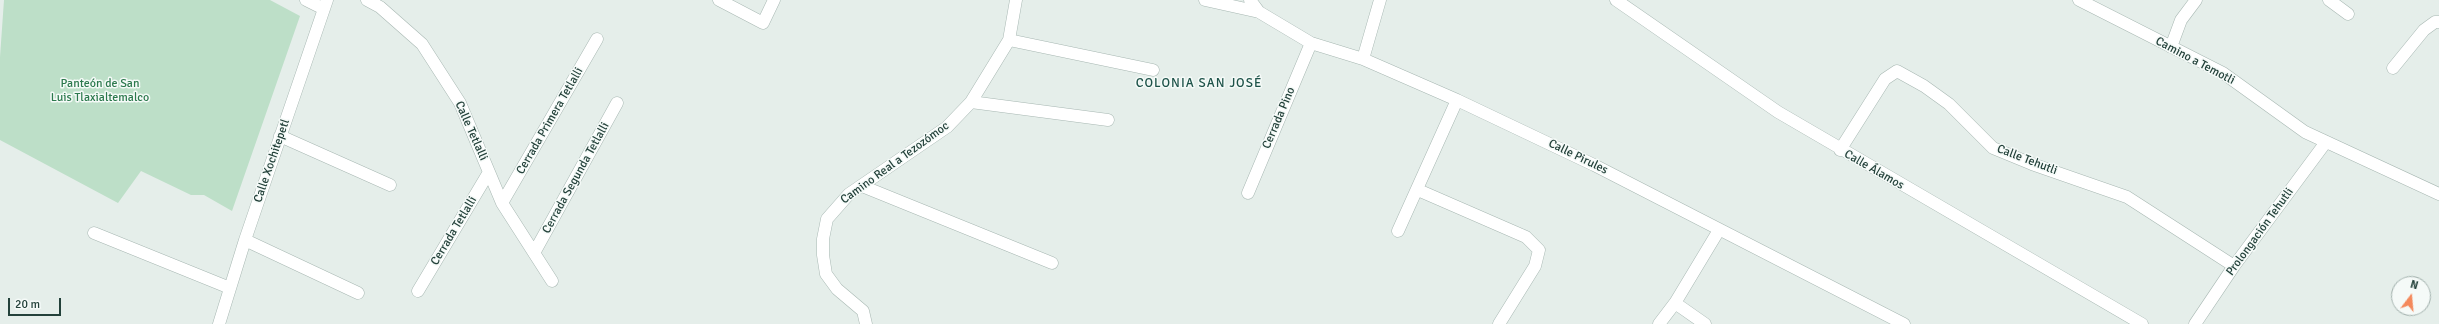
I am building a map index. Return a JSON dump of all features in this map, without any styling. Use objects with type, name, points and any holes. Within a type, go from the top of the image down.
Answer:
[{"type":"street","points":[[306,0],[325,5]]},
{"type":"street","name":"Calle Tetlalli","points":[[367,0],[380,7],[422,44],[460,103],[502,203],[552,281]]},
{"type":"street","points":[[719,0],[763,23],[774,0]]},
{"type":"street","name":"Camino Real a Tezozómoc","points":[[866,324],[863,311],[837,289],[826,274],[823,255],[823,240],[827,219],[849,194],[947,127],[971,102],[1009,40],[1016,0]]},
{"type":"street","points":[[1205,0],[1259,12]]},
{"type":"street","name":"Calle Pirules","points":[[1250,0],[1259,12],[1311,43],[1363,59],[1457,100],[1594,165],[1887,320],[1904,324]]},
{"type":"street","points":[[1363,59],[1380,0]]},
{"type":"street","name":"Calle Álamos","points":[[1616,0],[1778,112],[1840,150],[2142,324]]},
{"type":"street","name":"Camino a Temotli","points":[[2079,0],[2223,73],[2305,132],[2439,194]]},
{"type":"street","points":[[2171,47],[2181,20],[2196,0]]},
{"type":"street","points":[[2329,0],[2348,14]]},
{"type":"street","name":"Calle Xochitepetl","points":[[219,324],[245,240],[325,5]]},
{"type":"street","points":[[2393,68],[2424,30],[2435,22],[2439,22]]},
{"type":"street","name":"Cerrada Primera Tetlalli","points":[[502,203],[597,39]]},
{"type":"street","points":[[1009,40],[1153,70]]},
{"type":"street","name":"Cerrada Pino","points":[[1248,193],[1311,43]]},
{"type":"street","name":"Calle Tehutli","points":[[1840,150],[1885,79],[1897,72],[1924,86],[1949,104],[1993,148],[2032,164],[2127,197],[2234,266]]},
{"type":"street","points":[[1398,231],[1418,190],[1457,100]]},
{"type":"street","points":[[971,102],[1108,120]]},
{"type":"street","name":"Cerrada Segunda Tetlalli","points":[[534,253],[617,103]]},
{"type":"street","points":[[280,136],[390,185]]},
{"type":"street","name":"Prolongación Tehutli","points":[[2195,324],[2234,266],[2326,142]]},
{"type":"street","name":"Cerrada Tetlalli","points":[[418,291],[489,172]]},
{"type":"street","points":[[862,186],[1052,263]]},
{"type":"street","points":[[1418,190],[1526,237],[1539,250],[1535,266],[1499,324]]},
{"type":"street","points":[[1659,324],[1675,303],[1719,230]]},
{"type":"street","points":[[94,233],[230,288]]},
{"type":"street","points":[[245,240],[358,293]]},
{"type":"street","points":[[1675,303],[1705,324]]},
{"type":"green space","name":"Panteón de San Luis Tlaxialtemalco","points":[[4,0],[270,0],[300,16],[232,211],[204,195],[191,195],[141,171],[118,203],[0,140],[0,57]]},
{"type":"district","name":"COLONIA SAN JOSÉ","points":[[1199,84]]}]
